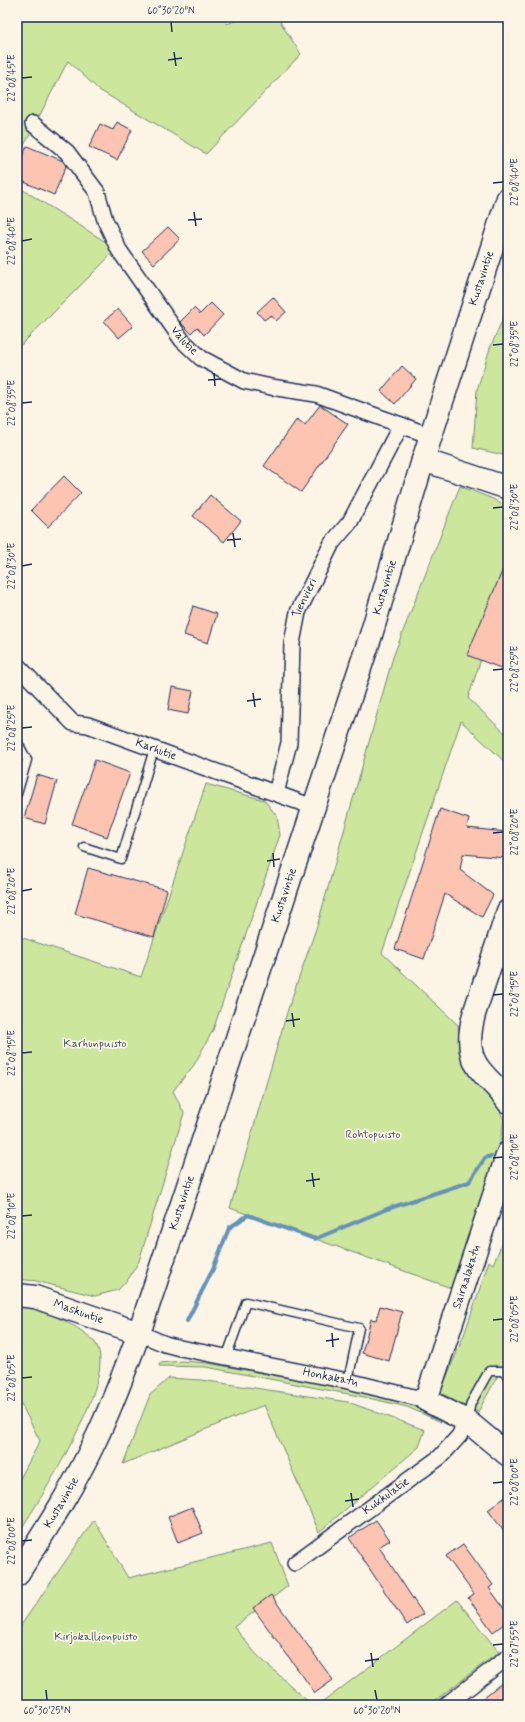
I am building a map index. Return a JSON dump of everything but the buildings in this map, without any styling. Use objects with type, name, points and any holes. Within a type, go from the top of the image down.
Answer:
[{"type":"main road","name":"Kustavintie","points":[[17,1575],[64,1500],[95,1441],[116,1393],[139,1333],[371,635],[423,460],[508,198]]},
{"type":"main road","points":[[423,460],[508,488]]},
{"type":"main road","points":[[508,911],[501,958],[475,1011],[470,1041],[472,1054],[477,1067],[503,1094],[508,1102]]},
{"type":"main road","name":"Sairaalakatu","points":[[426,1400],[508,1153]]},
{"type":"main road","name":"Maskuntie","points":[[17,1294],[35,1297],[139,1333]]},
{"type":"main road","name":"Honkakatu","points":[[426,1400],[467,1421],[508,1454]]},
{"type":"street","name":"Valutie","points":[[33,124],[67,152],[97,192],[105,220],[119,250],[182,340],[201,358],[244,381],[316,394],[431,436]]},
{"type":"street","name":"Tienvieri","points":[[276,793],[289,743],[292,643],[298,612],[332,543],[350,522],[401,425]]},
{"type":"street","name":"Karhutie","points":[[17,665],[73,723],[88,725],[313,807]]},
{"type":"street","name":"Honkakatu","points":[[139,1333],[165,1344],[226,1358],[348,1381],[426,1400]]},
{"type":"street","name":"Kukkulatie","points":[[295,1563],[440,1457],[459,1436],[467,1421]]},
{"type":"street","points":[[446,1705],[508,1657]]},
{"type":"lane","points":[[17,741],[26,760],[17,794]]},
{"type":"lane","points":[[84,847],[121,859],[154,749]]},
{"type":"lane","points":[[226,1358],[246,1302],[359,1328],[348,1381]]},
{"type":"lane","points":[[467,1421],[472,1403],[489,1371],[502,1371],[508,1376]]},
{"type":"green space","points":[[17,17],[226,17],[227,24],[244,17],[277,17],[301,54],[206,154],[99,90],[68,61],[17,159]]},
{"type":"green space","points":[[17,186],[117,249],[17,349]]},
{"type":"green space","points":[[508,307],[508,456],[473,448],[477,390],[490,348]]},
{"type":"green space","name":"Rohtopuisto","points":[[460,486],[493,499],[508,508],[508,579],[468,698],[508,736],[508,765],[461,721],[382,953],[458,1025],[462,1059],[492,1094],[504,1120],[500,1142],[451,1288],[230,1208],[288,1009],[318,923],[393,657]]},
{"type":"green space","name":"Karhunpuisto","points":[[206,784],[264,800],[277,816],[280,835],[213,1030],[194,1065],[173,1091],[184,1113],[139,1261],[129,1278],[118,1290],[95,1296],[36,1281],[17,1279],[17,936],[141,977]]},
{"type":"green space","points":[[508,1230],[508,1363],[503,1366],[478,1412],[468,1407],[464,1413],[451,1398],[440,1393],[465,1332],[489,1261],[493,1264]]},
{"type":"green space","points":[[17,1302],[60,1318],[82,1331],[96,1344],[100,1361],[96,1384],[73,1441],[17,1536],[17,1484],[40,1441],[17,1396]]},
{"type":"green space","points":[[182,1361],[208,1363],[364,1392],[410,1404],[442,1419],[441,1422],[407,1407],[364,1397],[206,1367],[159,1366],[160,1363]]},
{"type":"green space","points":[[169,1378],[201,1380],[348,1402],[425,1430],[419,1447],[319,1532],[264,1405],[123,1464],[150,1395]]},
{"type":"green space","name":"Kirjokallionpuisto","points":[[94,1520],[128,1578],[272,1543],[288,1586],[234,1627],[257,1655],[312,1705],[17,1705],[17,1631]]},
{"type":"green space","points":[[457,1600],[499,1652],[429,1705],[319,1705]]},
{"type":"waterway","points":[[187,1321],[213,1269],[229,1228],[248,1215],[315,1239],[387,1209],[469,1182],[485,1158],[491,1156]]}]
